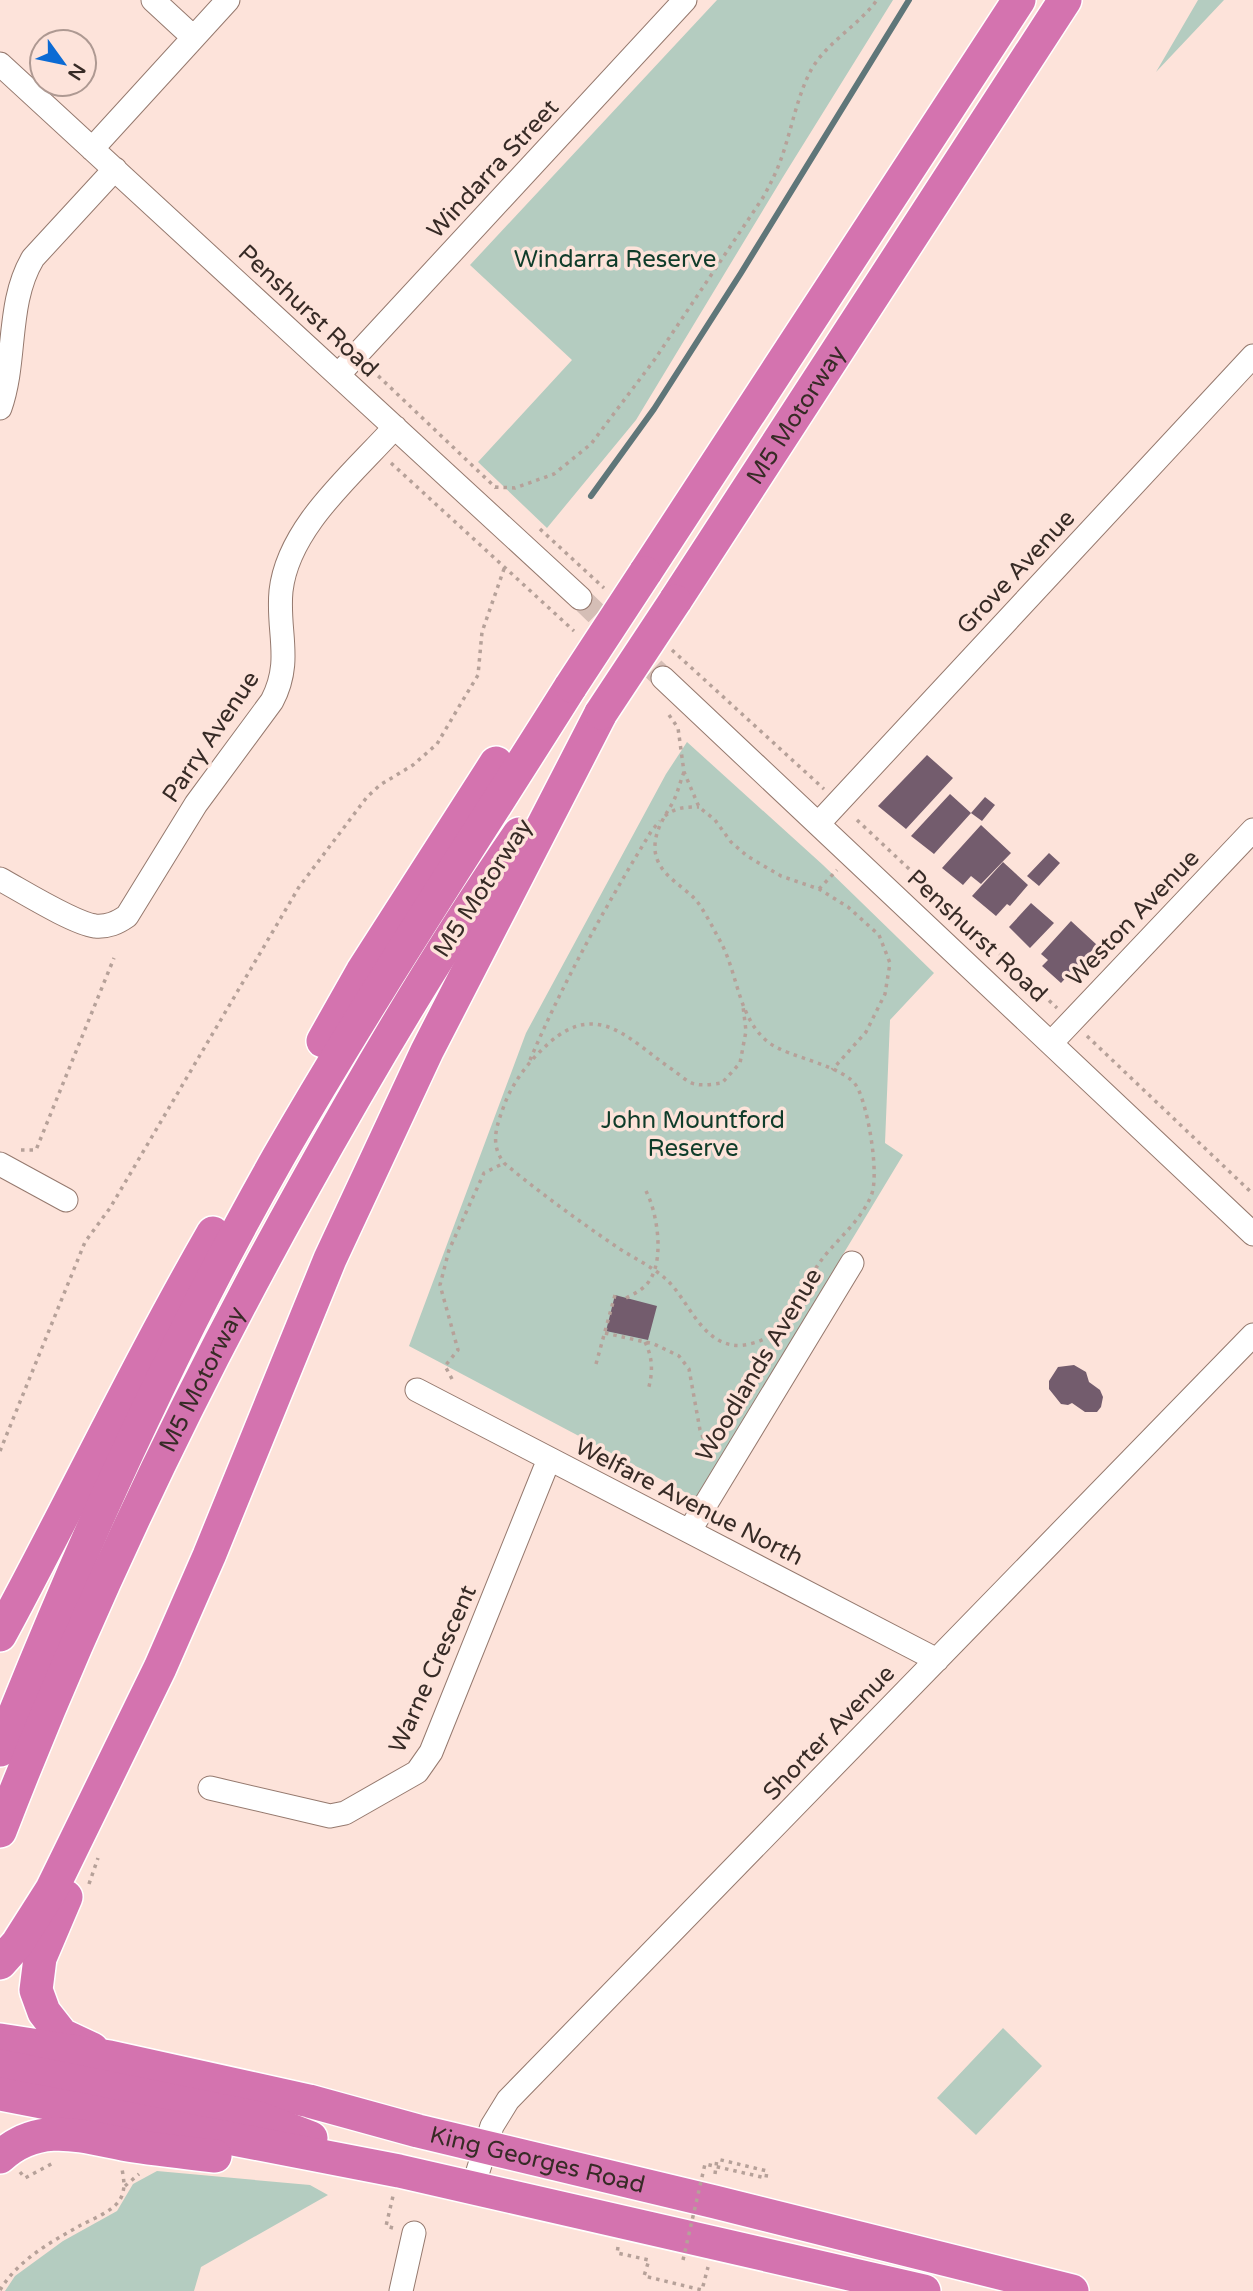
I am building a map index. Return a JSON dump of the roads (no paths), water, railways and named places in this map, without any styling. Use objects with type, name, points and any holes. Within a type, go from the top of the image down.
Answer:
[{"type":"highway","name":"M5 Motorway","points":[[0,1750],[72,1573],[127,1451],[231,1244],[279,1157],[341,1052],[571,686],[1019,0]]},
{"type":"highway","name":"M5 Motorway","points":[[0,1831],[81,1629],[141,1500],[248,1287],[402,1014],[485,884],[675,601],[1065,0]]},
{"type":"highway","points":[[0,1635],[169,1310],[362,972],[495,764],[571,686]]},
{"type":"highway","points":[[110,2057],[62,2035],[44,2012],[36,1990],[40,1958],[347,1222],[426,1051],[601,713]]},
{"type":"highway","points":[[0,1963],[17,1944],[52,1889],[160,1668]]},
{"type":"highway","name":"King Georges Road","points":[[0,2040],[110,2057],[309,2101],[485,2147],[1072,2291]]},
{"type":"highway","points":[[0,2066],[259,2118],[397,2181]]},
{"type":"highway","name":"King Georges Road","points":[[0,2094],[397,2181],[473,2187],[826,2280],[925,2291]]},
{"type":"highway","points":[[13,2168],[22,2143],[44,2134],[71,2133],[132,2145],[397,2181]]},
{"type":"street","points":[[153,0],[193,37]]},
{"type":"street","points":[[92,149],[228,0]]},
{"type":"street","name":"Windarra Street","points":[[339,374],[685,0]]},
{"type":"street","name":"Penshurst Road","points":[[0,64],[580,598]]},
{"type":"street","points":[[0,408],[8,378],[23,275],[33,258],[115,169]]},
{"type":"street","name":"Grove Avenue","points":[[818,824],[1253,356]]},
{"type":"street","name":"Parry Avenue","points":[[0,879],[83,923],[107,926],[127,916],[196,804],[272,701],[279,687],[284,672],[281,593],[289,557],[296,542],[318,511],[395,428]]},
{"type":"street","name":"Penshurst Road","points":[[663,678],[1253,1234]]},
{"type":"street","name":"Weston Avenue","points":[[1052,1042],[1253,830]]},
{"type":"street","points":[[8,1157],[66,1200]]},
{"type":"street","name":"Woodlands Avenue","points":[[690,1530],[852,1264]]},
{"type":"street","name":"Shorter Avenue","points":[[473,2187],[495,2118],[508,2100],[1253,1335]]},
{"type":"street","name":"Welfare Avenue North","points":[[417,1390],[937,1660]]},
{"type":"street","name":"Warne Crescent","points":[[210,1787],[330,1816],[345,1813],[417,1772],[431,1752],[549,1459]]},
{"type":"street","points":[[401,2291],[414,2233]]},
{"type":"waterway","points":[[591,496],[654,409],[909,0]]},
{"type":"tunnel","points":[[580,598],[663,678]]},
{"type":"park label","name":"Windarra Reserve","points":[[615,259]]},
{"type":"park label","name":"John Mountford Reserve","points":[[693,1134]]}]
